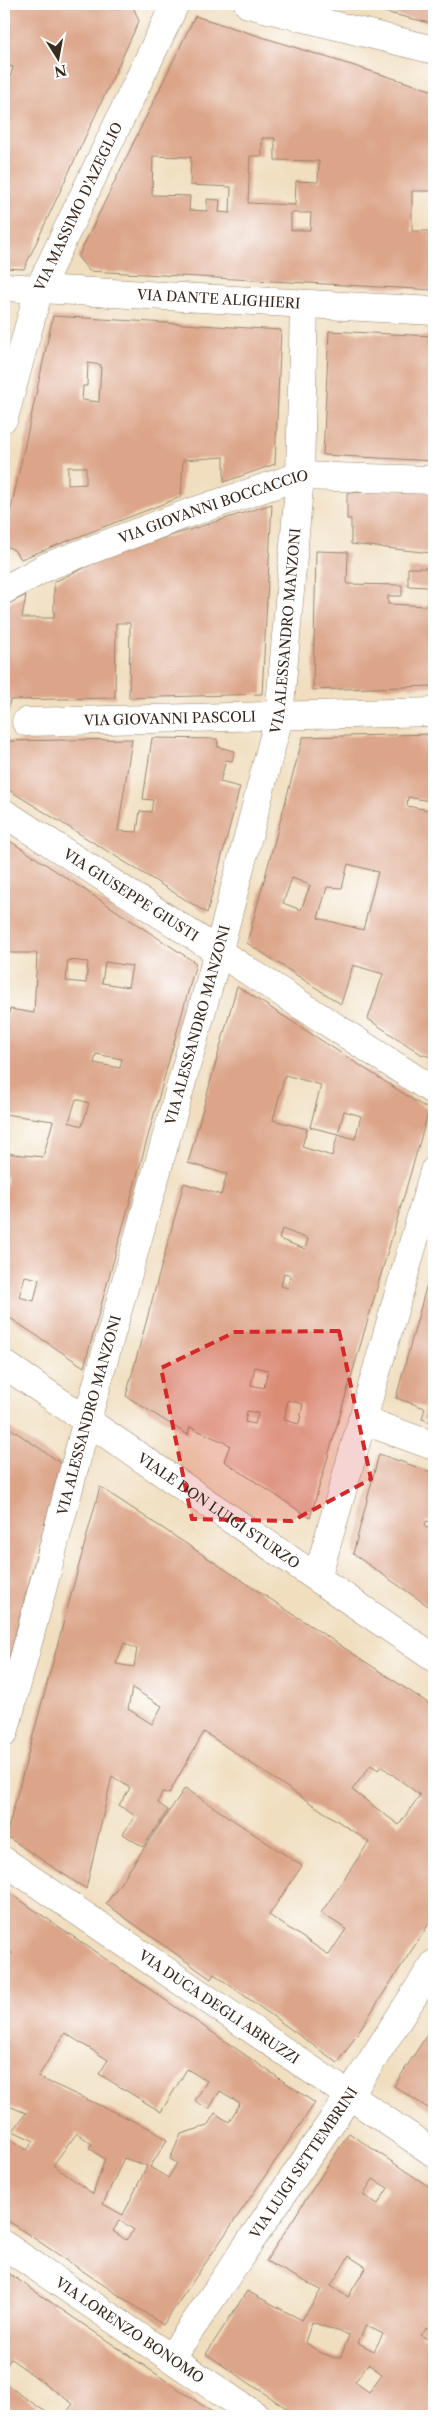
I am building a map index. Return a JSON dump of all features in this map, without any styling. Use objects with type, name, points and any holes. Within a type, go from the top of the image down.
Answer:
[{"type":"street","name":"VIA MASSIMO D'AZEGLIO","points":[[4,418],[39,289],[175,4]]},
{"type":"street","points":[[248,4],[434,50]]},
{"type":"street","name":"VIA DANTE ALIGHIERI","points":[[4,287],[434,311]]},
{"type":"street","name":"VIA ALESSANDRO MANZONI","points":[[4,1733],[87,1420],[218,953],[279,717],[300,476],[304,304]]},
{"type":"street","name":"VIA GIOVANNI BOCCACCIO","points":[[4,590],[48,566],[186,514],[300,476],[434,480]]},
{"type":"street","name":"VIA GIOVANNI PASCOLI","points":[[26,722],[434,712]]},
{"type":"street","name":"VIA GIUSEPPE GIUSTI","points":[[4,813],[434,1092]]},
{"type":"street","points":[[317,1578],[434,1172]]},
{"type":"street","name":"VIALE DON LUIGI STURZO","points":[[4,1364],[434,1658]]},
{"type":"street","points":[[362,1420],[434,1446]]},
{"type":"street","name":"VIA DUCA DEGLI ABRUZZI","points":[[4,1861],[434,2153]]},
{"type":"street","name":"VIA LUIGI SETTEMBRINI","points":[[171,2358],[349,2096],[434,1964]]},
{"type":"street","name":"VIA LORENZO BONOMO","points":[[4,2245],[256,2416]]},
{"type":"highlighted area","points":[[339,1331],[371,1479],[292,1521],[192,1519],[161,1368],[235,1332]]},
{"type":"building","points":[[4,4],[132,4],[139,21],[24,269],[4,268],[4,101],[13,67],[4,65]]},
{"type":"building","points":[[351,4],[434,4],[434,24]]},
{"type":"building","points":[[195,16],[434,91],[434,191],[412,191],[412,231],[434,231],[434,290],[89,271],[78,257]],"holes":[[[262,138],[275,138],[275,160],[319,161],[318,182],[296,181],[295,205],[248,203],[250,156],[262,156]],[[153,156],[191,157],[190,185],[231,187],[230,213],[219,212],[220,200],[207,199],[207,211],[189,210],[190,196],[152,195]],[[291,213],[311,213],[310,230],[291,230]]]},
{"type":"building","points":[[53,316],[281,330],[275,464],[224,482],[224,457],[183,460],[181,497],[21,559],[14,550],[4,545]],"holes":[[[88,363],[101,365],[99,402],[82,400],[83,386],[87,386]],[[68,467],[86,467],[86,484],[68,485]]]},
{"type":"building","points":[[329,331],[434,336],[434,461],[323,455]]},
{"type":"building","points":[[408,489],[434,490],[434,686],[313,690],[316,551],[348,552],[347,584],[402,585],[402,596],[388,596],[388,604],[428,606],[428,587],[408,586],[408,568],[430,568],[431,553],[351,544],[351,519],[347,519],[347,493]]},
{"type":"building","points":[[272,504],[262,694],[129,698],[130,623],[116,623],[115,698],[10,700],[4,728],[4,606],[26,595],[22,618],[54,618],[54,582],[101,560],[154,541]]},
{"type":"building","points":[[434,734],[434,802],[408,797],[407,806],[434,811],[434,1058],[421,1054],[368,1019],[383,974],[353,965],[341,1004],[247,943],[303,737]],"holes":[[[348,864],[378,872],[363,930],[318,918],[327,887],[342,888]],[[292,878],[310,885],[301,910],[283,903]]]},
{"type":"building","points":[[152,738],[217,739],[218,747],[235,751],[232,761],[226,760],[220,782],[240,787],[207,913],[4,787],[4,741],[132,739],[118,831],[137,832],[140,811],[151,812],[153,800],[143,799]]},
{"type":"building","points":[[4,837],[196,963],[84,1367],[4,1314],[4,1196],[7,1176],[4,1175],[4,1153],[43,1157],[53,1121],[4,1114],[4,1012],[9,1013],[10,1009],[34,1013],[37,953],[4,953]],"holes":[[[68,960],[88,962],[86,983],[66,981]],[[105,962],[132,966],[128,987],[102,983]],[[96,1054],[122,1059],[120,1068],[94,1063]],[[76,1099],[89,1103],[82,1126],[69,1122]],[[25,1276],[39,1279],[34,1301],[19,1297]]]},
{"type":"building","points":[[237,986],[429,1110],[310,1518],[224,1461],[230,1445],[190,1427],[188,1435],[126,1396],[184,1183],[221,1195],[227,1174],[188,1163]],"holes":[[[285,1075],[321,1085],[310,1127],[338,1134],[332,1156],[302,1147],[307,1129],[273,1120]],[[344,1111],[361,1116],[355,1139],[338,1134]],[[282,1229],[308,1239],[305,1249],[279,1239]],[[284,1273],[291,1275],[288,1288],[281,1286]],[[255,1367],[268,1370],[264,1388],[251,1385]],[[288,1400],[303,1404],[299,1424],[284,1420]],[[247,1411],[258,1413],[255,1424],[245,1422]]]},
{"type":"building","points":[[434,1258],[434,1423],[422,1419],[425,1408],[396,1398]]},
{"type":"building","points":[[4,1424],[61,1463],[4,1676]]},
{"type":"building","points":[[379,1454],[434,1473],[434,1523],[426,1521],[425,1527],[434,1530],[434,1610],[353,1554]]},
{"type":"building","points":[[100,1487],[434,1707],[434,1916],[338,2063],[214,1974],[211,1979],[106,1904],[185,1788],[302,1866],[269,1915],[329,1955],[346,1929],[321,1913],[369,1842],[204,1732],[169,1793],[162,1792],[158,1803],[168,1810],[143,1847],[123,1834],[135,1816],[119,1805],[130,1788],[112,1776],[86,1889],[6,1836]],"holes":[[[124,1643],[137,1649],[134,1667],[116,1664]],[[132,1688],[162,1706],[152,1724],[128,1709]],[[371,1765],[378,1770],[381,1766],[420,1795],[399,1825],[352,1790]]]},
{"type":"building","points":[[4,1889],[315,2103],[163,2325],[4,2218],[4,2135],[27,2150],[34,2141],[13,2131],[26,2113],[4,2104],[4,1965],[12,1953],[4,1946]],"holes":[[[65,2033],[108,2060],[99,2074],[161,2112],[187,2069],[207,2081],[195,2101],[209,2109],[220,2091],[240,2103],[229,2122],[215,2113],[207,2126],[181,2134],[170,2159],[177,2163],[168,2178],[150,2167],[167,2140],[149,2128],[38,2077]],[[77,2133],[92,2144],[89,2148],[105,2159],[93,2194],[53,2165]],[[124,2158],[147,2166],[123,2215],[103,2204]],[[120,2220],[134,2230],[126,2240],[113,2231]]]},
{"type":"building","points":[[434,2024],[434,2112],[394,2086]]},
{"type":"building","points":[[349,2133],[434,2190],[434,2333],[427,2328],[421,2335],[434,2344],[434,2416],[298,2416],[206,2354],[247,2291],[302,2320],[321,2290],[266,2261]],"holes":[[[373,2179],[388,2188],[378,2204],[363,2195]],[[349,2256],[366,2267],[348,2297],[331,2286]],[[312,2322],[349,2335],[341,2357],[335,2358],[319,2352],[305,2342]],[[366,2325],[383,2334],[374,2351],[358,2343]],[[368,2364],[382,2374],[369,2392],[355,2382]]]},
{"type":"building","points":[[4,2270],[218,2416],[64,2416],[73,2404],[11,2359],[4,2369]]},
{"type":"building","points":[[4,2383],[37,2406],[52,2416],[4,2416]]}]
